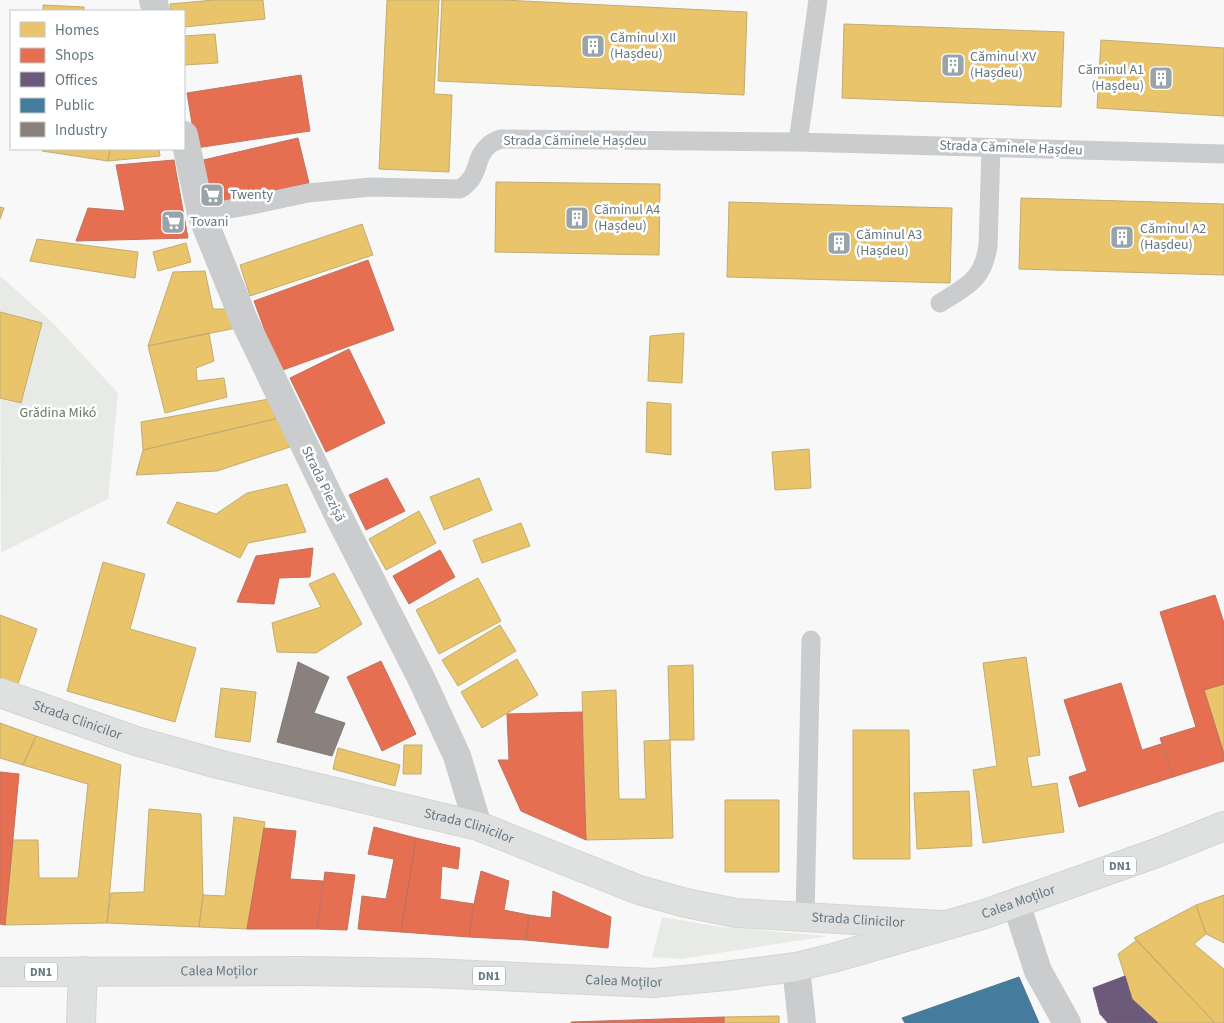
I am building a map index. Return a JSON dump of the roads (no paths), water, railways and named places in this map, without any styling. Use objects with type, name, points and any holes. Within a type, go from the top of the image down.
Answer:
[{"type":"main road","name":"Strada Clinicilor","points":[[0,693],[136,741],[218,764],[478,826],[639,890],[686,903],[736,913],[942,926]]},
{"type":"main road","name":"Calea Moților","points":[[0,972],[300,971],[653,983],[725,976],[796,967],[942,926],[1016,903],[1150,855],[1224,826]]},
{"type":"main road","points":[[81,1023],[83,971]]},
{"type":"street","name":"Strada Piezișă","points":[[185,140],[201,214],[244,320],[340,519],[421,678],[457,756],[478,826]]},
{"type":"street","points":[[1016,903],[1038,971],[1067,1023]]},
{"type":"street","points":[[796,967],[802,1023]]},
{"type":"lane","points":[[798,142],[818,0]]},
{"type":"lane","name":"Strada Căminele Hașdeu","points":[[201,214],[308,193],[371,187],[460,189],[469,183],[474,176],[480,156],[489,144],[500,139],[798,142],[1224,154]]},
{"type":"lane","points":[[940,303],[968,284],[980,273],[986,260],[991,148]]},
{"type":"lane","points":[[805,918],[811,640]]},
{"type":"place","name":"Căminul XII (Hașdeu)","points":[[593,46]]},
{"type":"place","name":"Căminul XV (Hașdeu)","points":[[953,65]]},
{"type":"place","name":"Căminul A1 (Hașdeu)","points":[[1161,78]]},
{"type":"place","name":"Twenty","points":[[212,195]]},
{"type":"place","name":"Căminul A4 (Hașdeu)","points":[[577,218]]},
{"type":"place","name":"Tovani","points":[[173,222]]},
{"type":"place","name":"Căminul A2 (Hașdeu)","points":[[1122,237]]},
{"type":"place","name":"Căminul A3 (Hașdeu)","points":[[839,243]]},
{"type":"park label","name":"Grădina Mikó","points":[[58,413]]}]
